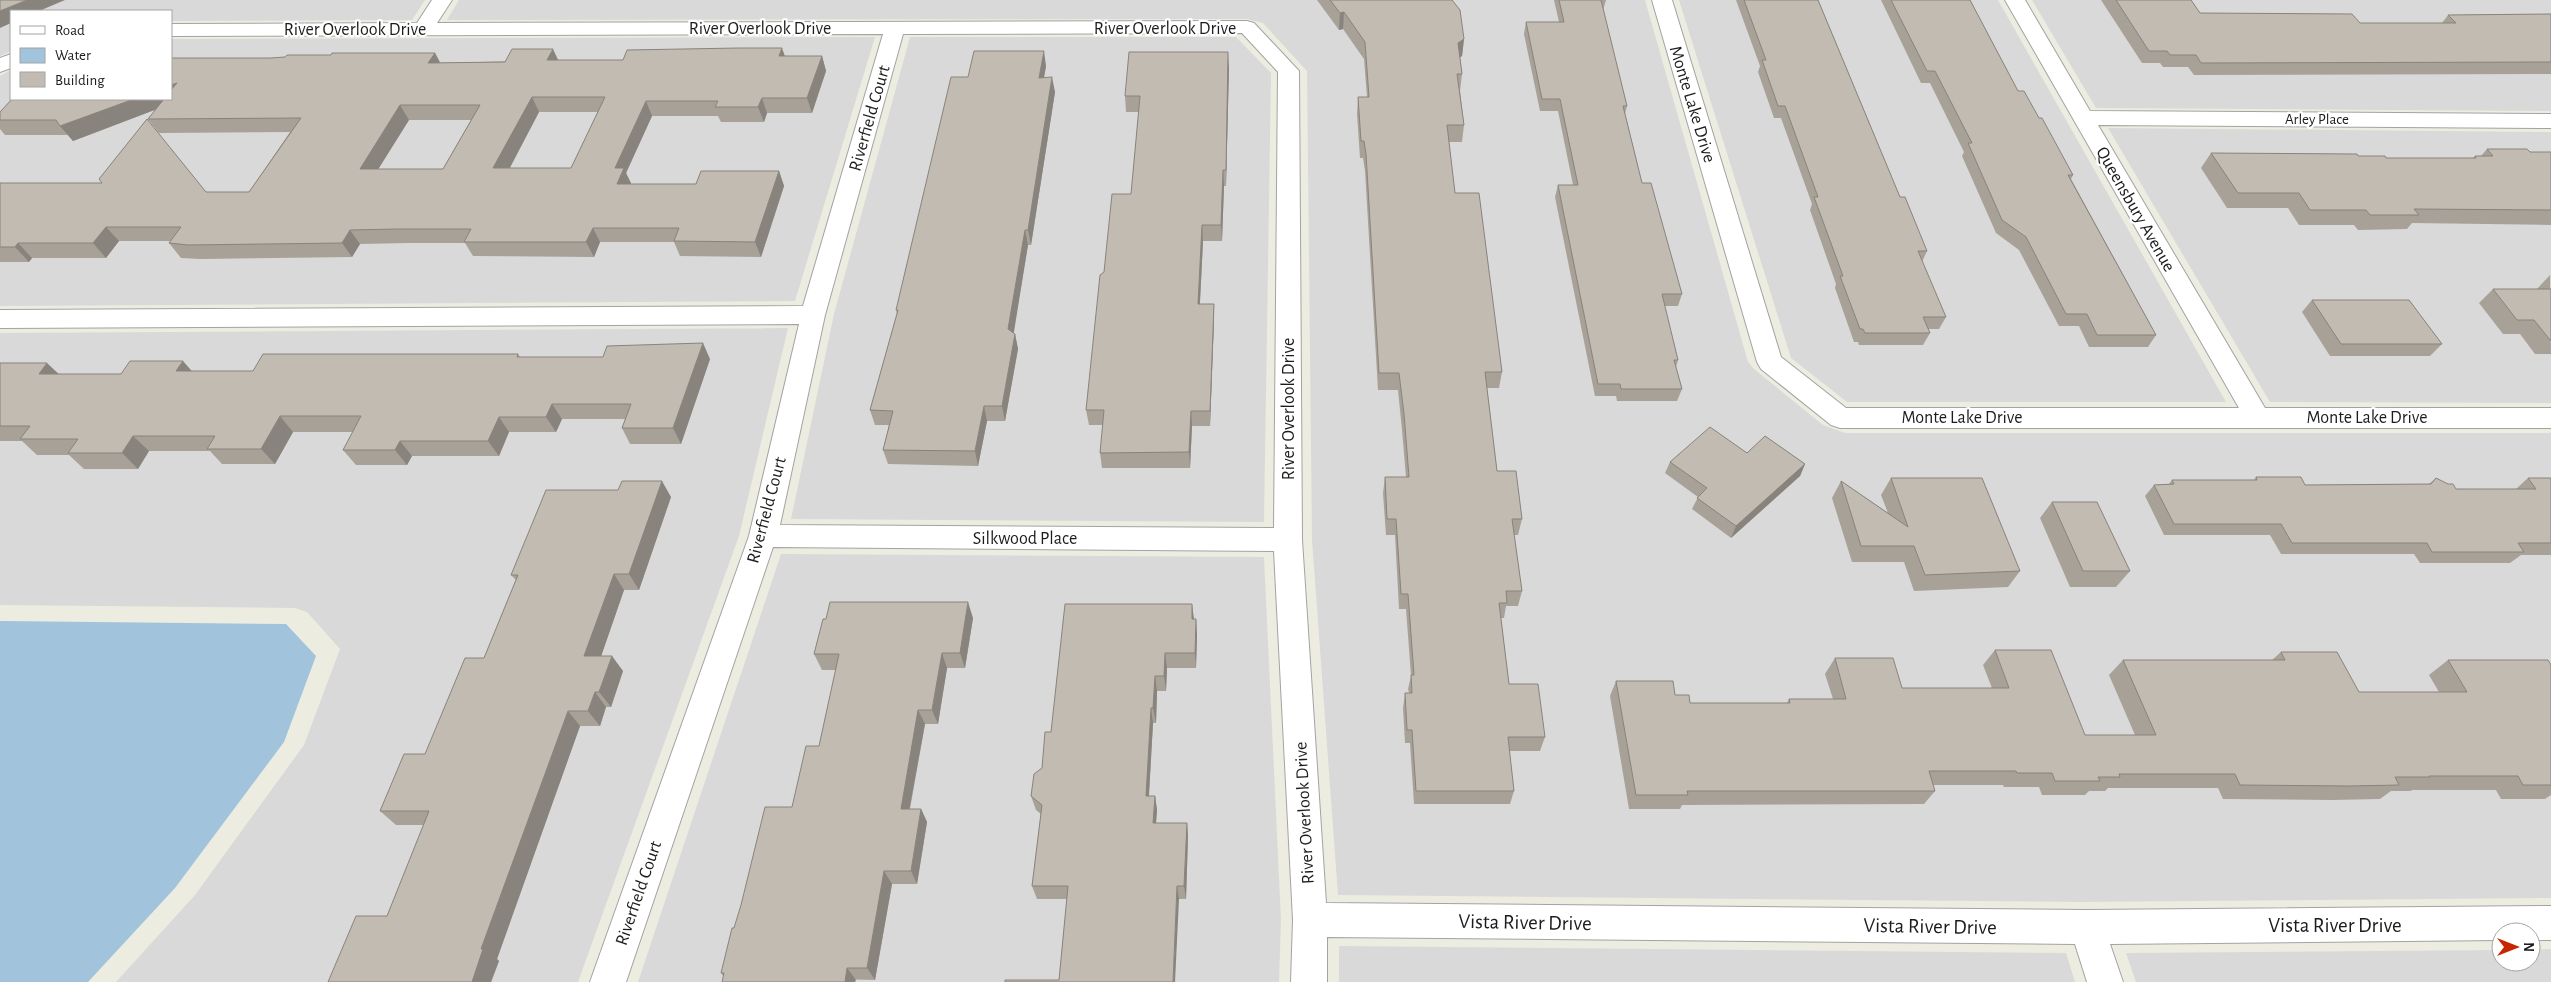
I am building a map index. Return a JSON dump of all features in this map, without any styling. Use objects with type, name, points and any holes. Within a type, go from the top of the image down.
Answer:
[{"type":"street","points":[[423,28],[442,0]]},
{"type":"street","name":"Monte Lake Drive","points":[[1662,0],[1770,362],[1840,418],[2551,418]]},
{"type":"street","name":"Queensbury Avenue","points":[[2015,0],[2257,417]]},
{"type":"street","name":"River Overlook Drive","points":[[172,30],[423,28],[1247,28],[1289,71],[1288,540],[1310,920],[1310,982]]},
{"type":"street","name":"Riverfield Court","points":[[608,982],[763,536],[813,315],[895,28]]},
{"type":"street","name":"Arley Place","points":[[2083,118],[2551,121]]},
{"type":"street","points":[[0,319],[813,315]]},
{"type":"street","name":"Silkwood Place","points":[[763,536],[1288,540]]},
{"type":"street","name":"Vista River Drive","points":[[1310,920],[2087,927],[2551,923]]},
{"type":"street","points":[[2087,927],[2105,982]]},
{"type":"shaded area","points":[[0,0],[425,0],[412,20],[172,21],[172,10],[10,10],[10,51],[0,56]]},
{"type":"shaded area","points":[[459,0],[1645,0],[1748,362],[1754,369],[1823,425],[1845,433],[2551,433],[2551,898],[2078,902],[1338,895],[1312,540],[1307,71],[1263,23],[1247,19],[447,20]]},
{"type":"shaded area","points":[[1679,0],[1998,0],[2226,402],[1847,402],[1791,358]]},
{"type":"shaded area","points":[[2032,0],[2551,0],[2551,111],[2096,108]]},
{"type":"shaded area","points":[[875,37],[795,301],[0,306],[0,76],[10,71],[10,100],[172,100],[172,39]]},
{"type":"shaded area","points":[[910,37],[1236,37],[1271,73],[1264,522],[791,519],[834,314]]},
{"type":"shaded area","points":[[2108,128],[2551,132],[2551,403],[2270,402]]},
{"type":"shaded area","points":[[788,328],[739,536],[578,982],[116,982],[195,895],[304,745],[340,649],[307,612],[295,608],[0,605],[0,333]]},
{"type":"shaded area","points":[[781,554],[1264,557],[1281,920],[1279,982],[638,982]]},
{"type":"shaded area","points":[[1339,946],[2066,953],[2075,982],[1339,982]]},
{"type":"shaded area","points":[[2551,949],[2551,982],[2136,982],[2126,953],[2491,950],[2491,972],[2541,972],[2541,950]]},
{"type":"water","points":[[0,621],[286,624],[316,656],[284,742],[175,888],[88,982],[0,982]]},
{"type":"building","points":[[0,0],[27,0],[0,11]]},
{"type":"building","points":[[1330,0],[1452,0],[1460,10],[1464,39],[1458,43],[1462,74],[1457,74],[1464,125],[1447,125],[1455,193],[1479,193],[1502,372],[1485,372],[1497,471],[1516,471],[1522,519],[1512,519],[1522,591],[1506,591],[1507,603],[1499,603],[1509,684],[1538,684],[1545,737],[1508,737],[1514,791],[1416,791],[1412,730],[1407,730],[1405,693],[1412,693],[1411,675],[1414,675],[1408,594],[1401,594],[1396,519],[1387,519],[1385,477],[1409,477],[1399,373],[1379,373],[1366,154],[1364,141],[1361,141],[1358,97],[1369,97],[1365,42],[1344,12],[1340,13]]},
{"type":"building","points":[[1559,0],[1601,0],[1627,106],[1623,106],[1642,183],[1651,183],[1682,294],[1662,294],[1678,360],[1674,360],[1682,389],[1621,389],[1620,384],[1598,384],[1558,185],[1578,185],[1560,99],[1542,99],[1526,22],[1564,22]]},
{"type":"building","points":[[1744,0],[1818,0],[1900,197],[1905,197],[1927,251],[1918,251],[1946,317],[1923,317],[1930,333],[1865,333],[1863,329],[1860,329],[1814,197],[1818,197],[1785,106],[1778,106],[1762,60],[1766,60]]},
{"type":"building","points":[[1891,0],[1970,0],[2018,91],[2024,91],[2039,118],[2042,118],[2073,175],[2068,175],[2156,335],[2097,335],[2087,314],[2066,314],[2026,237],[2002,220],[1968,143],[1972,143],[1935,71],[1927,71]]},
{"type":"building","points":[[2116,0],[2191,0],[2200,13],[2352,14],[2360,23],[2456,23],[2448,15],[2551,14],[2551,62],[2201,63],[2196,55],[2170,55],[2167,51],[2149,51]]},
{"type":"building","points":[[782,48],[779,56],[822,56],[807,98],[762,98],[758,107],[715,107],[718,101],[646,101],[615,168],[624,168],[617,184],[696,184],[701,171],[779,171],[755,242],[674,241],[679,228],[593,228],[586,242],[464,242],[471,229],[398,229],[350,230],[342,243],[188,245],[169,243],[181,227],[106,227],[93,243],[18,243],[15,247],[0,247],[0,183],[102,183],[99,179],[147,119],[206,192],[249,192],[301,118],[148,119],[163,100],[172,100],[172,89],[177,83],[172,85],[172,58],[271,58],[285,57],[287,55],[331,55],[332,53],[435,53],[428,63],[505,62],[512,49],[553,49],[547,60],[623,60],[627,50]],"holes":[[[532,97],[605,97],[571,168],[493,168]],[[400,105],[480,105],[443,169],[360,169]]]},
{"type":"building","points":[[974,51],[1044,51],[1039,78],[1052,77],[1028,230],[1025,230],[1008,329],[1015,334],[1002,406],[984,406],[975,451],[883,450],[893,411],[870,410],[898,310],[896,310],[951,77],[968,77]]},
{"type":"building","points":[[1129,52],[1228,52],[1226,170],[1223,170],[1221,225],[1202,225],[1198,304],[1214,304],[1210,411],[1191,411],[1189,452],[1100,453],[1104,410],[1086,410],[1100,275],[1104,272],[1112,194],[1131,194],[1140,96],[1125,96]]},
{"type":"building","points":[[11,100],[131,100],[60,126],[56,120],[0,120],[0,112]]},
{"type":"building","points":[[2487,149],[2527,149],[2530,152],[2551,152],[2551,210],[2414,209],[2419,215],[2370,215],[2366,210],[2310,210],[2299,193],[2238,193],[2211,153],[2357,154],[2358,156],[2385,156],[2386,158],[2476,158],[2475,156],[2493,156]]},
{"type":"building","points":[[2493,289],[2551,289],[2551,340],[2534,320],[2517,320]]},
{"type":"building","points":[[2312,300],[2409,300],[2442,344],[2341,344]]},
{"type":"building","points":[[703,343],[673,428],[622,428],[631,404],[552,404],[546,417],[499,417],[488,441],[400,441],[395,450],[343,450],[361,416],[280,416],[261,449],[207,449],[215,436],[133,436],[122,453],[68,453],[78,439],[20,439],[30,426],[0,426],[0,363],[47,363],[39,374],[121,374],[130,361],[183,361],[176,371],[253,371],[263,354],[518,354],[517,357],[603,357],[607,346]]},
{"type":"building","points":[[1710,427],[1747,453],[1765,436],[1805,464],[1736,526],[1697,498],[1707,488],[1670,462]]},
{"type":"building","points":[[2256,477],[2301,477],[2305,485],[2431,484],[2436,478],[2448,484],[2453,484],[2456,489],[2536,489],[2528,478],[2551,478],[2551,543],[2518,543],[2524,552],[2432,552],[2427,543],[2292,543],[2281,524],[2174,524],[2154,485],[2174,484],[2172,480],[2257,480]]},
{"type":"building","points":[[1891,478],[1982,478],[2020,571],[1925,575],[1914,546],[1861,546],[1841,481],[1908,527]]},
{"type":"building","points":[[622,481],[662,481],[629,574],[614,574],[584,656],[612,656],[599,692],[595,692],[588,711],[568,711],[481,949],[483,949],[472,982],[328,982],[356,916],[387,916],[429,811],[380,811],[404,754],[425,754],[465,658],[484,658],[518,575],[511,575],[546,490],[618,490]]},
{"type":"building","points":[[2052,502],[2097,502],[2130,571],[2083,571]]},
{"type":"building","points":[[830,602],[968,602],[960,653],[942,653],[932,710],[918,710],[901,809],[921,809],[911,871],[884,871],[867,968],[847,968],[845,982],[722,982],[724,973],[721,973],[732,928],[734,928],[741,905],[765,807],[792,807],[806,746],[819,746],[839,654],[814,654],[823,619],[826,619]]},
{"type":"building","points":[[1065,604],[1192,604],[1192,619],[1196,619],[1195,653],[1165,653],[1164,676],[1155,676],[1153,708],[1151,708],[1146,796],[1155,796],[1153,823],[1187,823],[1184,886],[1177,886],[1173,982],[1005,982],[1005,980],[1059,980],[1068,886],[1032,886],[1042,805],[1031,796],[1034,774],[1042,768],[1045,732],[1051,732]]},
{"type":"building","points":[[1995,650],[2051,650],[2085,735],[2156,735],[2123,660],[2285,660],[2281,652],[2337,652],[2359,692],[2467,692],[2448,660],[2548,660],[2551,665],[2551,785],[2523,785],[2518,776],[2395,777],[2399,785],[2350,786],[2240,785],[2235,774],[2119,774],[2120,777],[2098,777],[2100,781],[2055,781],[2052,773],[1929,771],[1935,791],[1687,791],[1688,795],[1636,795],[1616,681],[1673,681],[1675,695],[1689,695],[1690,703],[1790,703],[1789,699],[1846,699],[1835,658],[1893,658],[1902,688],[2009,688]]}]
